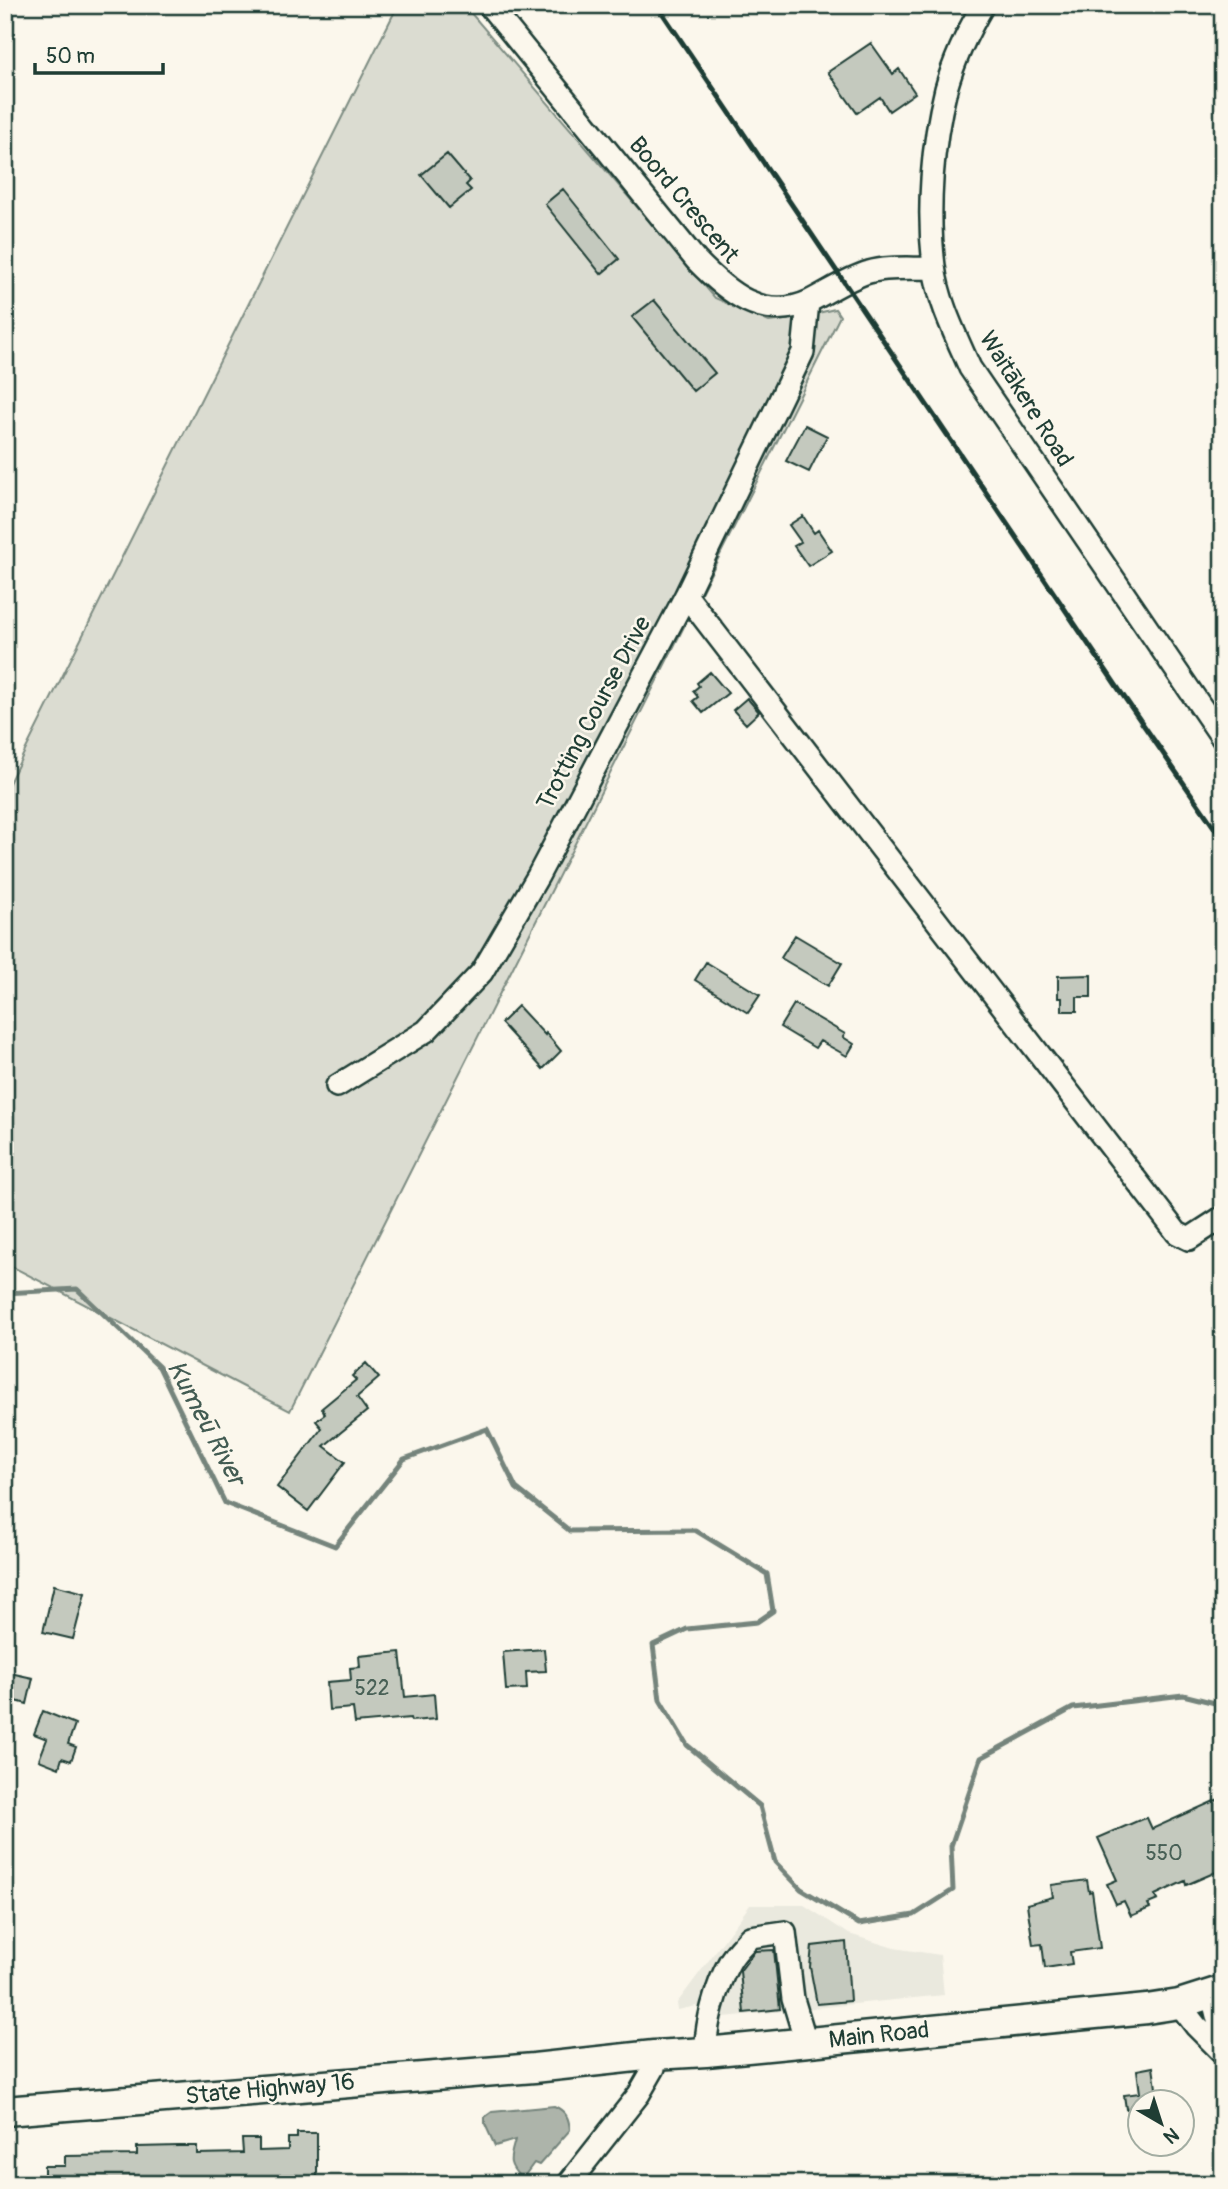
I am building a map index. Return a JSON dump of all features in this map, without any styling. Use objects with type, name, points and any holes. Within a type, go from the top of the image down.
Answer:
[{"type":"main road","name":"Main Road","points":[[534,2068],[1179,2004],[1218,1993]]},
{"type":"main road","name":"State Highway 16","points":[[5,2110],[534,2068]]},
{"type":"street","name":"Boord Crescent","points":[[489,5],[667,225],[720,284],[748,303],[786,307],[808,302],[871,271],[934,268]]},
{"type":"street","name":"Waitākere Road","points":[[983,5],[968,32],[947,88],[934,161],[934,268],[949,319],[970,368],[1223,739]]},
{"type":"street","name":"Trotting Course Drive","points":[[337,1086],[426,1031],[482,972],[538,876],[686,595],[803,352],[808,302]]},
{"type":"street","points":[[686,595],[1177,1233],[1189,1239],[1223,1216]]},
{"type":"street","points":[[706,2052],[708,2019],[729,1962],[750,1937],[785,1932],[793,1999],[806,2042]]},
{"type":"street","points":[[1218,1993],[1223,2041]]},
{"type":"street","points":[[1179,2004],[1223,2053]]},
{"type":"street","points":[[568,2184],[639,2094],[654,2068],[654,2055]]},
{"type":"shaded area","points":[[398,5],[464,5],[715,298],[769,322],[835,309],[840,316],[290,1411],[5,1263],[5,791]]},
{"type":"shaded area","points":[[750,1905],[804,1905],[849,1934],[894,1948],[940,1955],[944,1995],[724,2017],[696,2006],[678,2010],[677,2003]]},
{"type":"shaded area","points":[[554,2106],[566,2115],[570,2130],[539,2165],[534,2163],[522,2179],[511,2165],[515,2140],[495,2146],[485,2124],[485,2117],[492,2112]]},
{"type":"building","points":[[871,43],[893,74],[899,69],[915,93],[889,111],[880,97],[857,113],[828,72]]},
{"type":"building","points":[[447,154],[470,181],[466,185],[471,190],[449,208],[421,175]]},
{"type":"building","points":[[563,189],[619,259],[601,274],[545,204]]},
{"type":"building","points":[[654,300],[715,373],[693,391],[632,317]]},
{"type":"building","points":[[805,425],[827,436],[809,472],[786,461]]},
{"type":"building","points":[[803,516],[814,533],[818,530],[832,551],[808,566],[794,546],[801,542],[789,525]]},
{"type":"building","points":[[710,672],[728,693],[703,713],[693,701],[698,697],[693,691],[699,686],[697,683]]},
{"type":"building","points":[[747,698],[759,712],[746,724],[733,710]]},
{"type":"building","points":[[795,935],[842,963],[828,986],[781,958]]},
{"type":"building","points":[[706,962],[760,995],[748,1013],[695,980]]},
{"type":"building","points":[[1091,975],[1091,997],[1077,997],[1077,1011],[1062,1011],[1062,998],[1058,998],[1058,976]]},
{"type":"building","points":[[794,1004],[845,1034],[843,1037],[854,1044],[847,1056],[820,1041],[815,1048],[780,1027]]},
{"type":"building","points":[[518,1006],[561,1051],[543,1069],[501,1023]]},
{"type":"building","points":[[366,1363],[379,1378],[357,1397],[367,1411],[324,1446],[345,1462],[308,1511],[277,1487],[322,1428],[316,1421],[325,1414],[322,1408],[356,1380],[352,1376]]},
{"type":"building","points":[[54,1585],[85,1593],[73,1639],[43,1632]]},
{"type":"building","points":[[544,1649],[546,1671],[526,1672],[527,1689],[506,1690],[503,1652]]},
{"type":"building","points":[[400,1652],[405,1697],[434,1694],[436,1719],[411,1721],[410,1718],[355,1723],[353,1708],[329,1710],[327,1682],[351,1680],[350,1668],[360,1667],[359,1656]]},
{"type":"building","points":[[10,1673],[33,1678],[27,1704],[5,1698]]},
{"type":"building","points":[[43,1711],[75,1724],[68,1744],[76,1747],[71,1761],[62,1758],[59,1768],[39,1760],[47,1739],[34,1734]]},
{"type":"building","points":[[1223,1797],[1223,1869],[1186,1885],[1185,1881],[1155,1895],[1158,1900],[1148,1904],[1150,1908],[1131,1916],[1124,1901],[1116,1904],[1107,1884],[1117,1880],[1098,1838],[1147,1818],[1152,1829]]},
{"type":"building","points":[[1087,1880],[1089,1892],[1092,1891],[1100,1948],[1070,1952],[1072,1964],[1045,1968],[1042,1944],[1033,1945],[1027,1904],[1053,1897],[1051,1885]]},
{"type":"building","points":[[846,1942],[850,2001],[817,2004],[810,1967],[812,1946]]},
{"type":"building","points":[[774,1950],[780,2009],[744,2013],[740,1971],[755,1951]]},
{"type":"building","points":[[1153,2067],[1156,2088],[1139,2088],[1137,2070]]},
{"type":"building","points":[[297,2133],[317,2133],[317,2184],[286,2184],[286,2180],[218,2184],[44,2184],[44,2166],[65,2166],[65,2156],[137,2155],[137,2147],[179,2146],[197,2146],[197,2154],[243,2153],[242,2139],[259,2139],[259,2151],[288,2150],[288,2138],[297,2138]]},
{"type":"waterway","name":"Kumeū River","points":[[5,1293],[77,1289],[159,1367],[225,1503],[335,1546],[404,1459],[487,1429],[516,1488],[570,1531],[695,1530],[767,1574],[773,1611],[757,1622],[687,1629],[653,1645],[660,1700],[687,1745],[760,1806],[775,1862],[801,1889],[859,1924],[914,1915],[953,1890],[951,1846],[981,1758],[1073,1708],[1183,1695],[1223,1705]]},
{"type":"railway","points":[[657,5],[1223,840]]}]
